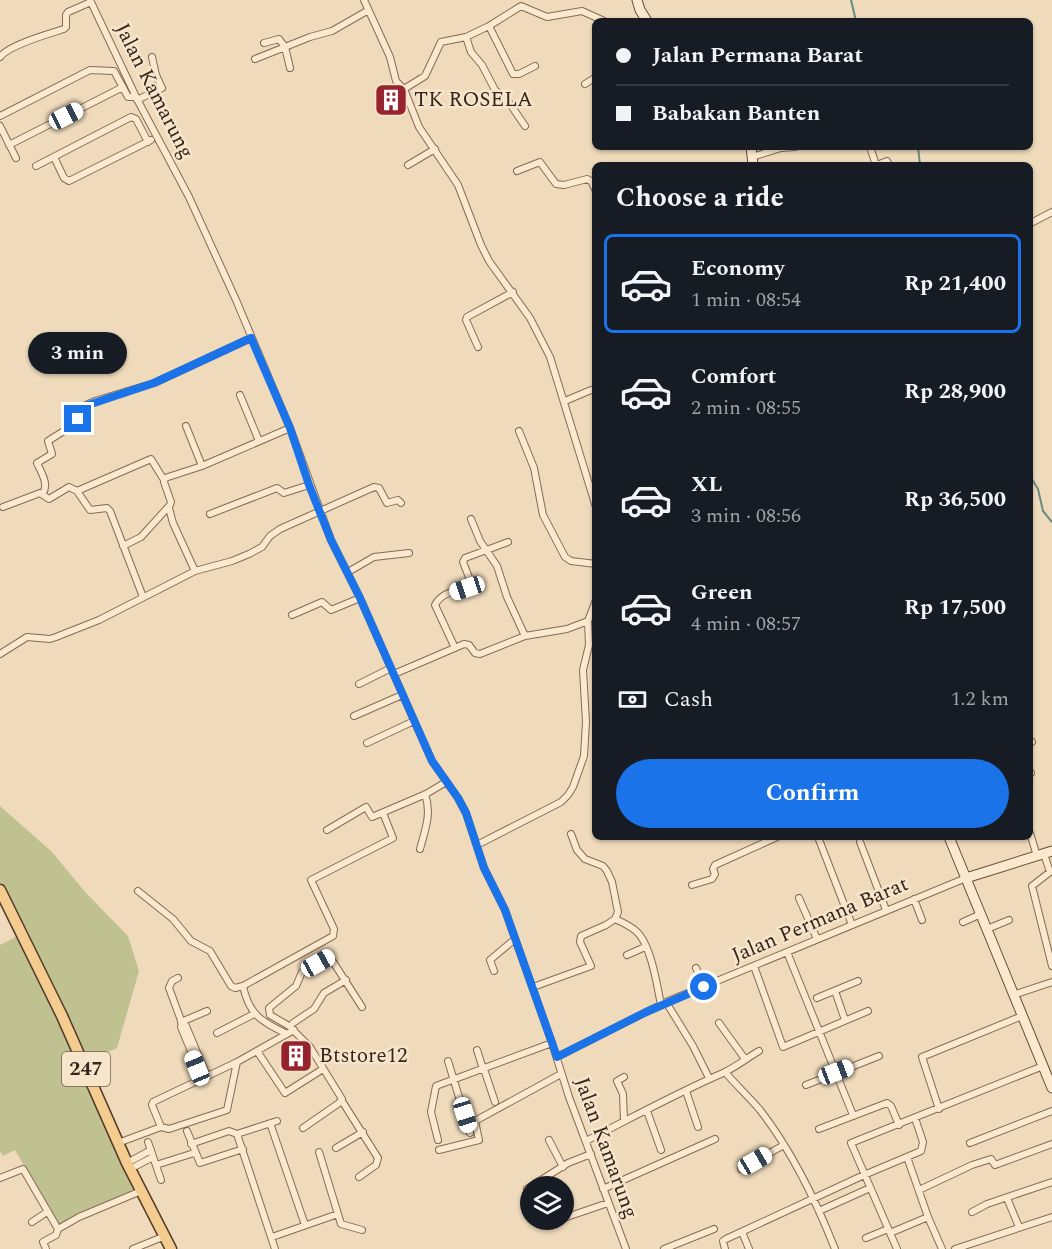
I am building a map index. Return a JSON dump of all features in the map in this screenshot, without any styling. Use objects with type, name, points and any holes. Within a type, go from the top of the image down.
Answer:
[{"type":"main road","name":"247","points":[[0,890],[62,1016],[118,1143],[171,1249]]},
{"type":"street","points":[[364,0],[367,11],[390,57],[396,81],[404,89],[419,127],[458,184],[489,261],[530,318],[550,357],[592,495]]},
{"type":"street","points":[[637,0],[645,18]]},
{"type":"street","points":[[0,57],[12,48],[64,29],[68,12],[91,1]]},
{"type":"street","name":"Jalan Kamarung","points":[[91,1],[136,98],[189,196],[236,300],[290,428],[331,540],[360,598],[402,695],[436,768],[463,808],[484,868],[505,910],[561,1074],[626,1249]]},
{"type":"street","points":[[404,89],[425,76],[441,42],[466,37],[521,6],[547,17],[582,12],[597,18]]},
{"type":"street","points":[[255,59],[310,37],[332,31],[367,11]]},
{"type":"street","points":[[489,26],[513,74],[519,74],[535,66]]},
{"type":"street","points":[[466,37],[471,52],[482,65],[495,90],[508,101],[525,126]]},
{"type":"street","points":[[264,43],[277,39],[285,47],[290,68]]},
{"type":"street","points":[[0,106],[3,114],[92,70],[114,71],[128,98],[136,98],[162,88],[152,57]]},
{"type":"street","points":[[585,84],[592,80]]},
{"type":"street","points":[[9,145],[123,87]]},
{"type":"street","points":[[36,166],[131,117],[136,119],[148,142]]},
{"type":"street","points":[[0,126],[16,158]]},
{"type":"street","points":[[54,157],[64,178],[69,181],[157,137]]},
{"type":"street","points":[[408,165],[435,149]]},
{"type":"street","points":[[752,156],[771,150]]},
{"type":"street","points":[[517,171],[540,162],[556,184],[564,185],[587,179],[592,182]]},
{"type":"street","points":[[1033,222],[1052,212]]},
{"type":"street","points":[[478,347],[466,320],[467,317],[513,292]]},
{"type":"street","points":[[3,507],[46,490],[37,463],[52,454],[47,441],[77,424],[75,410],[95,401],[154,383],[251,338]]},
{"type":"street","points":[[565,401],[592,390]]},
{"type":"street","points":[[240,395],[260,441]]},
{"type":"street","points":[[186,426],[202,466]]},
{"type":"street","points":[[164,480],[290,428]]},
{"type":"street","points":[[519,431],[534,468],[543,514],[565,557],[571,561],[592,564]]},
{"type":"street","points":[[77,491],[151,459],[164,480],[171,502],[169,508],[141,537],[123,546]]},
{"type":"street","points":[[210,514],[277,488],[284,494],[309,485]]},
{"type":"street","points":[[43,493],[49,499],[69,487],[77,491],[90,510],[106,507],[109,509],[143,597]]},
{"type":"street","points":[[0,654],[27,638],[50,639],[99,620],[195,571],[249,554],[262,547],[270,536],[280,529],[376,487],[379,488],[387,503],[398,500],[401,503]]},
{"type":"street","points":[[169,508],[173,523],[195,571]]},
{"type":"street","points":[[471,519],[486,550],[500,571],[507,597],[525,636]]},
{"type":"street","points":[[455,648],[435,604],[444,595],[472,585],[464,560],[508,542]]},
{"type":"street","points":[[348,572],[374,557],[409,553]]},
{"type":"street","points":[[292,615],[322,602],[330,610],[360,598]]},
{"type":"street","points":[[477,845],[561,802],[573,787],[584,756],[586,722],[583,670],[589,645],[588,621],[592,613]]},
{"type":"street","points":[[359,684],[467,644],[475,653],[480,654],[525,636],[567,628],[588,621]]},
{"type":"street","points":[[354,716],[402,695]]},
{"type":"street","points":[[366,743],[414,721]]},
{"type":"street","points":[[327,830],[366,807],[372,817],[425,794],[446,782]]},
{"type":"street","points":[[420,849],[428,820],[428,802],[425,794]]},
{"type":"street","points":[[138,891],[173,919],[190,941],[210,951],[231,986],[235,988],[243,986],[333,936],[333,929],[311,880],[393,838],[383,813]]},
{"type":"street","points":[[532,987],[591,966],[580,942],[581,936],[606,926],[615,919],[618,912],[612,882],[607,871],[603,866],[585,859],[577,850],[570,834]]},
{"type":"street","points":[[1033,838],[1044,854],[1050,872],[1032,886],[1052,966]]},
{"type":"street","points":[[692,885],[712,879],[715,874],[713,869],[715,865],[770,840]]},
{"type":"street","points":[[819,840],[852,925]]},
{"type":"street","points":[[950,840],[1052,1088]]},
{"type":"street","points":[[860,842],[886,910]]},
{"type":"street","points":[[966,878],[1044,854]]},
{"type":"street","name":"Jalan Permana Barat","points":[[557,1057],[664,1003],[966,878]]},
{"type":"street","points":[[799,898],[817,939]]},
{"type":"street","points":[[914,899],[922,920]]},
{"type":"street","points":[[963,922],[981,914]]},
{"type":"street","points":[[615,919],[636,931],[645,946],[664,1003],[693,1046],[709,1078]]},
{"type":"street","points":[[987,929],[1009,920]]},
{"type":"street","points":[[494,971],[490,960],[515,939]]},
{"type":"street","points":[[627,955],[645,946]]},
{"type":"street","points":[[787,952],[854,1115]]},
{"type":"street","points":[[359,1177],[376,1166],[378,1158],[310,1047],[268,1011],[273,1003],[296,986],[302,972],[330,957],[362,1007]]},
{"type":"street","points":[[754,966],[782,1046],[868,1011]]},
{"type":"street","points":[[696,968],[704,987]]},
{"type":"street","points":[[178,978],[171,981],[169,988],[182,1022],[181,1028],[204,1077]]},
{"type":"street","points":[[161,1127],[152,1105],[153,1102],[257,1051],[291,1029],[314,1009],[324,993],[346,980]]},
{"type":"street","points":[[816,998],[858,981]]},
{"type":"street","points":[[1013,995],[1052,982]]},
{"type":"street","points":[[243,986],[254,1014],[291,1029]]},
{"type":"street","points":[[835,991],[846,1020]]},
{"type":"street","points":[[182,1022],[207,1011]]},
{"type":"street","points":[[217,1033],[254,1014]]},
{"type":"street","points":[[939,1109],[922,1057],[1022,1016]]},
{"type":"street","points":[[719,1023],[745,1059]]},
{"type":"street","points":[[438,1140],[431,1112],[435,1087],[552,1043]]},
{"type":"street","points":[[477,1050],[495,1102]]},
{"type":"street","points":[[257,1051],[285,1093],[324,1069]]},
{"type":"street","points":[[586,1141],[725,1072],[759,1051]]},
{"type":"street","points":[[806,1085],[879,1056]]},
{"type":"street","points":[[448,1061],[470,1133]]},
{"type":"street","points":[[118,1143],[161,1127],[169,1129],[227,1110],[237,1062]]},
{"type":"street","points":[[897,1249],[851,1143],[1043,1066]]},
{"type":"street","points":[[226,1067],[235,1071]]},
{"type":"street","points":[[725,1072],[759,1109],[784,1145],[814,1199],[835,1249]]},
{"type":"street","points":[[439,1150],[479,1140],[475,1121],[561,1074]]},
{"type":"street","points":[[624,1077],[617,1081],[623,1094],[624,1121]]},
{"type":"street","points":[[686,1091],[698,1127]]},
{"type":"street","points":[[303,1128],[342,1101]]},
{"type":"street","points":[[819,1129],[886,1103],[891,1106],[899,1125]]},
{"type":"street","points":[[647,1111],[662,1150]]},
{"type":"street","points":[[970,1143],[1052,1111]]},
{"type":"street","points":[[725,1249],[723,1241],[864,1174],[908,1157],[923,1148],[915,1118]]},
{"type":"street","points":[[191,1144],[229,1131],[237,1134],[278,1121]]},
{"type":"street","points":[[270,1123],[304,1226]]},
{"type":"street","points":[[187,1131],[194,1153],[198,1161],[202,1163],[243,1149]]},
{"type":"street","points":[[336,1148],[363,1132]]},
{"type":"street","points":[[237,1134],[275,1249]]},
{"type":"street","points":[[549,1140],[563,1167]]},
{"type":"street","points":[[603,1189],[715,1140]]},
{"type":"street","points":[[148,1142],[161,1180]]},
{"type":"street","points":[[919,1190],[972,1165],[991,1159],[995,1165],[1052,1144]]},
{"type":"street","points":[[741,1169],[784,1145]]},
{"type":"street","points":[[319,1152],[342,1225],[362,1230]]},
{"type":"street","points":[[156,1165],[194,1153]]},
{"type":"street","points":[[129,1166],[152,1154]]},
{"type":"street","points":[[548,1176],[591,1154]]},
{"type":"street","points":[[908,1157],[928,1217],[942,1249]]},
{"type":"street","points":[[0,1178],[23,1169],[58,1229]]},
{"type":"street","points":[[972,1212],[987,1204],[1052,1182]]},
{"type":"street","points":[[819,1211],[870,1188]]},
{"type":"street","points":[[46,1249],[43,1242],[56,1234],[58,1229],[79,1217],[141,1191]]},
{"type":"street","points":[[1007,1198],[1019,1227]]},
{"type":"street","points":[[574,1215],[608,1203]]},
{"type":"street","points":[[32,1221],[47,1212]]},
{"type":"street","points":[[272,1236],[338,1214]]},
{"type":"street","points":[[866,1238],[928,1217]]},
{"type":"street","points":[[955,1249],[1052,1217]]},
{"type":"street","points":[[664,1249],[714,1229]]},
{"type":"street","points":[[742,1232],[749,1249]]},
{"type":"street","points":[[133,1249],[165,1236]]},
{"type":"street","points":[[684,1240],[688,1249]]},
{"type":"green space","points":[[0,806],[52,852],[86,893],[128,936],[139,971],[117,1048],[80,1064],[137,1190],[59,1226],[15,1150],[3,1156],[0,1151],[0,945],[25,932],[0,882]]},
{"type":"waterway","points":[[851,0],[855,18]]},
{"type":"waterway","points":[[918,150],[920,162]]},
{"type":"waterway","points":[[1033,481],[1038,489],[1043,511],[1052,522]]},
{"type":"place","name":"TK ROSELA","points":[[391,100]]},
{"type":"place","name":"Btstore12","points":[[296,1056]]},
{"type":"route","points":[[78,419],[74,411],[76,409],[154,383],[251,338],[302,458],[309,485],[331,540],[360,598],[432,761],[452,788],[466,813],[484,868],[505,910],[557,1057],[666,1002],[704,987]]}]
